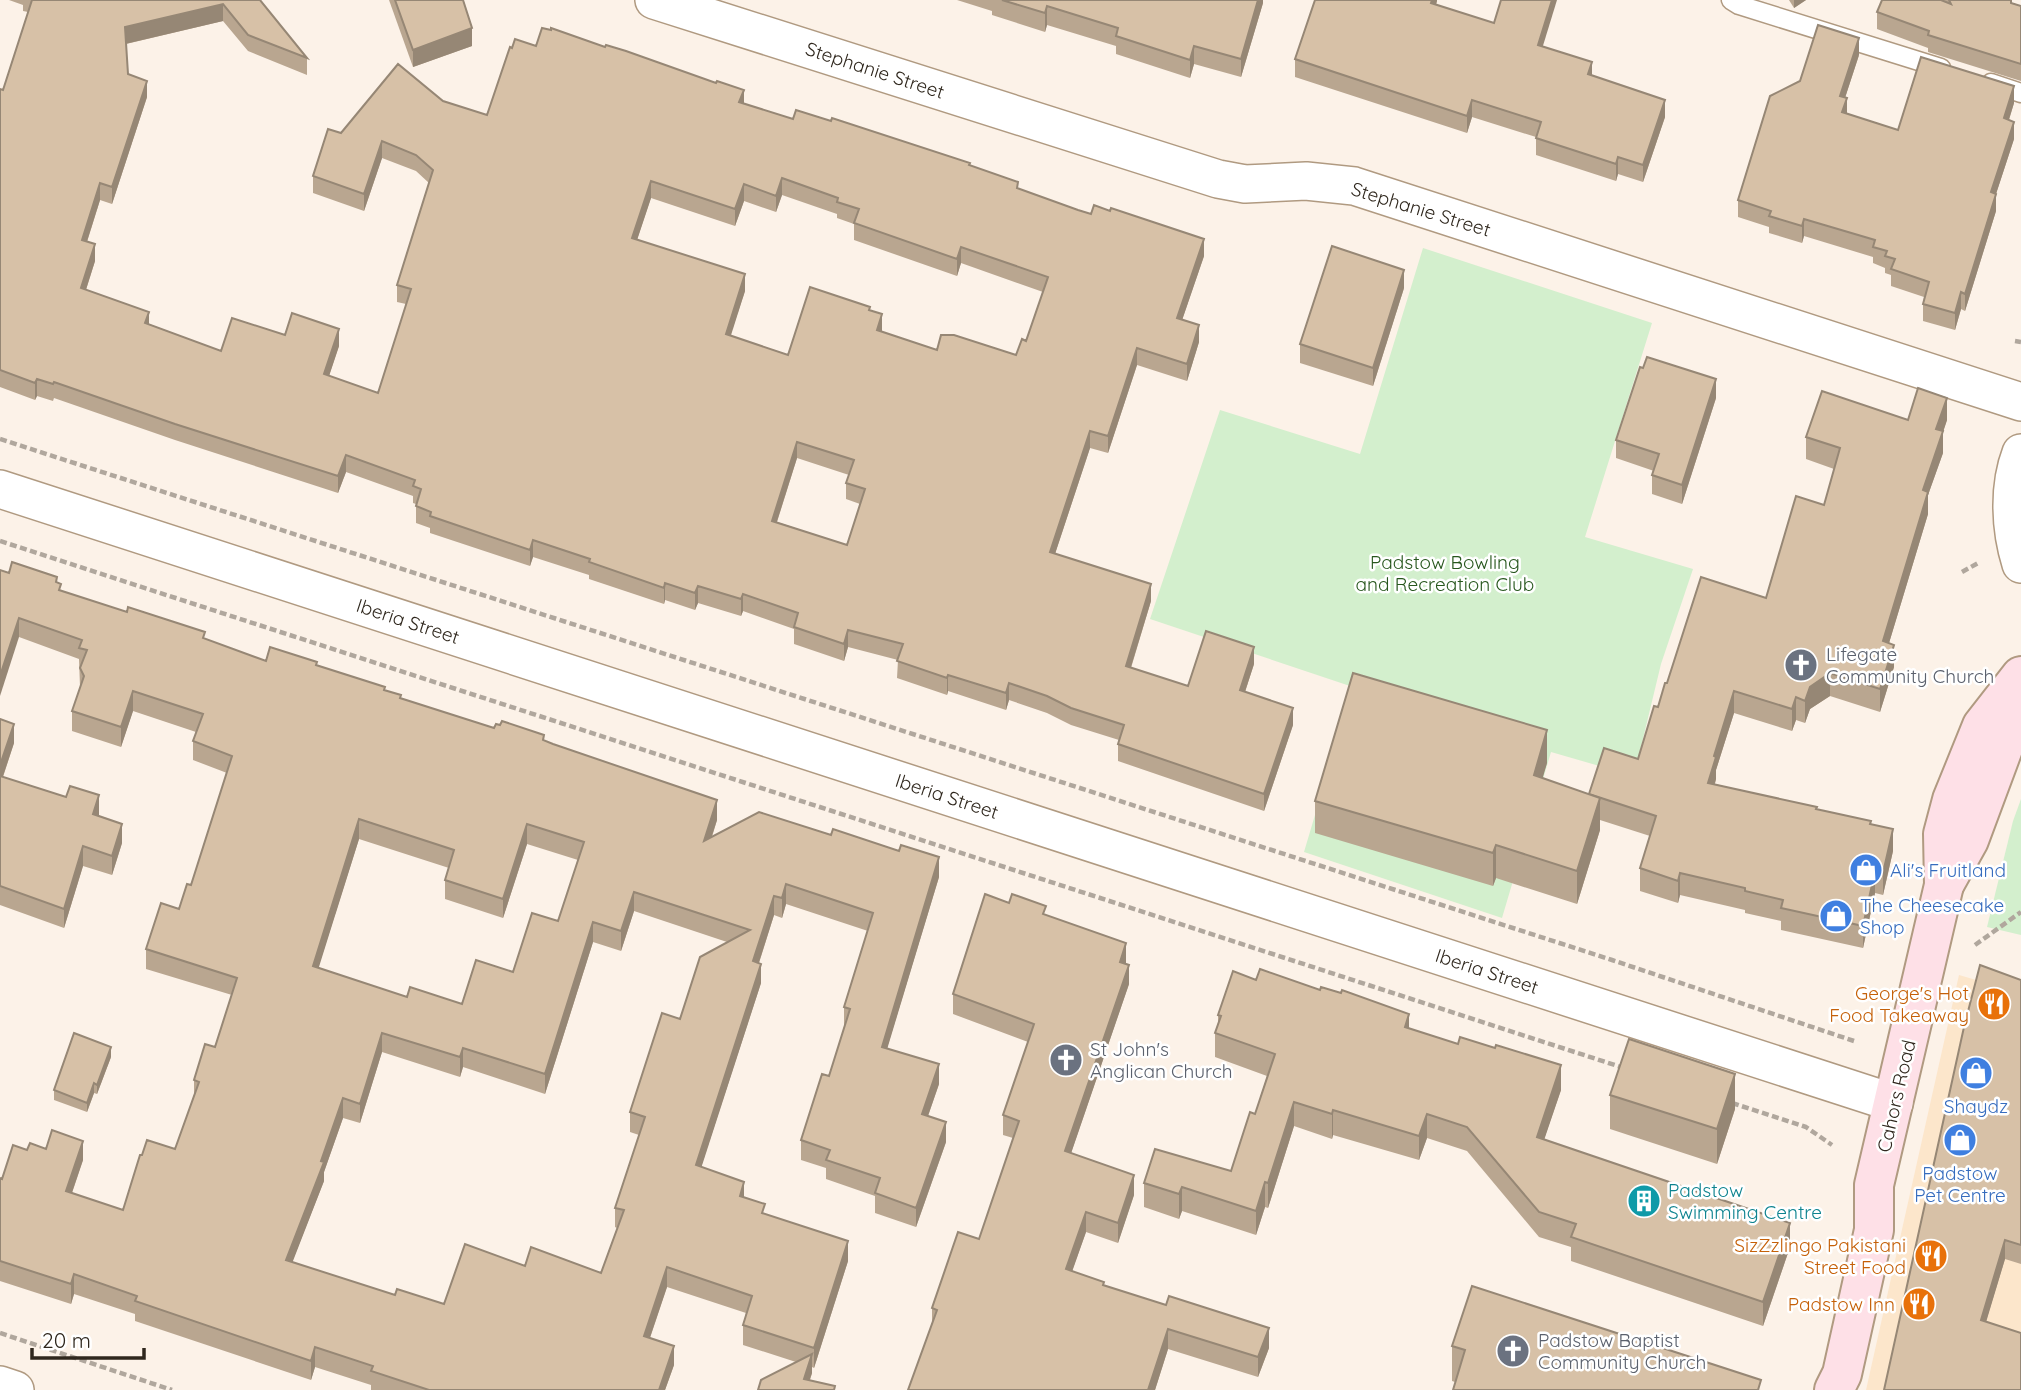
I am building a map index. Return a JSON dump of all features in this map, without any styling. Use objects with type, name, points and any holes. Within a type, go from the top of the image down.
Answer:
[{"type":"main road","name":"Cahors Road","points":[[1834,1390],[1842,1374],[1874,1230],[1874,1185],[1944,885],[1942,834],[1952,800],[1982,726],[2020,678]]},
{"type":"main road","name":"Cahors Road","points":[[1821,1390],[1820,1367],[1852,1225],[1874,1185]]},
{"type":"street","name":"Stephanie Street","points":[[654,0],[1218,179],[1245,184],[1306,181],[1354,186],[2021,402]]},
{"type":"street","points":[[2021,453],[2012,500],[2013,528],[2021,564]]},
{"type":"street","name":"Iberia Street","points":[[0,489],[1894,1103]]},
{"type":"street","points":[[0,1385],[15,1390]]},
{"type":"lane","points":[[1731,0],[1739,5],[2021,93]]},
{"type":"path","points":[[0,439],[1612,960],[1854,1041]]},
{"type":"path","points":[[0,541],[1629,1069]]},
{"type":"path","points":[[1962,572],[1978,563]]},
{"type":"path","points":[[1976,944],[2021,912]]},
{"type":"path","points":[[1721,1099],[1806,1127],[1832,1145]]},
{"type":"path","points":[[0,1334],[172,1390]]},
{"type":"shaded area","points":[[1959,975],[2021,993],[2021,1390],[1866,1390]]},
{"type":"green space","name":"Padstow Bowling and Recreation Club","points":[[1423,248],[1652,323],[1585,537],[1693,569],[1661,664],[1634,776],[1551,752],[1502,918],[1304,852],[1353,687],[1150,619],[1220,410],[1360,454]]},
{"type":"green space","points":[[2021,799],[2021,935],[1987,927]]},
{"type":"building","points":[[32,0],[260,0],[307,58],[248,35],[223,4],[125,27],[128,74],[147,81],[112,187],[100,183],[82,240],[95,244],[81,288],[149,312],[145,323],[221,351],[232,318],[285,335],[292,313],[339,329],[324,374],[378,393],[411,289],[397,285],[433,170],[416,155],[382,141],[364,194],[313,176],[328,129],[341,133],[398,64],[443,101],[487,115],[515,39],[536,46],[542,28],[551,28],[605,47],[606,45],[626,51],[716,83],[717,81],[744,90],[739,102],[793,119],[796,110],[831,121],[832,118],[970,163],[969,165],[1018,182],[1017,188],[1078,210],[1091,214],[1094,205],[1110,211],[1111,208],[1204,239],[1177,318],[1199,325],[1187,364],[1137,348],[1108,436],[1090,431],[1050,552],[1151,584],[1126,666],[1188,686],[1206,631],[1254,647],[1240,690],[1293,708],[1264,794],[1118,744],[1124,725],[1071,708],[1047,696],[1009,683],[1006,693],[948,675],[947,678],[897,661],[903,644],[848,630],[844,644],[794,627],[798,613],[743,594],[741,599],[698,586],[695,593],[665,583],[664,588],[533,540],[530,550],[430,516],[431,512],[416,506],[421,489],[413,486],[415,480],[346,455],[338,476],[54,382],[53,384],[37,379],[35,383],[0,370],[0,89],[3,90]],"holes":[[[782,178],[838,198],[837,202],[859,209],[854,223],[957,259],[961,247],[1048,277],[1026,341],[1022,339],[1016,355],[954,335],[941,335],[937,350],[877,330],[882,314],[869,310],[870,307],[810,287],[788,355],[726,334],[745,274],[632,238],[651,181],[735,209],[744,184],[776,196]],[[797,442],[854,460],[846,483],[865,489],[847,545],[772,521]]]},
{"type":"building","points":[[395,0],[463,0],[472,28],[413,50]]},
{"type":"building","points":[[1002,0],[1258,0],[1241,59],[1194,46],[1190,60],[1116,36],[1118,28],[1047,6],[1045,13]]},
{"type":"building","points":[[1315,0],[1432,0],[1431,3],[1494,23],[1501,0],[1552,0],[1538,45],[1592,62],[1588,74],[1665,100],[1643,165],[1618,157],[1616,164],[1536,138],[1541,122],[1472,100],[1467,116],[1295,59]]},
{"type":"building","points":[[1882,0],[1941,0],[1951,4],[1949,0],[2011,0],[2011,3],[2021,6],[2021,64],[1928,35],[1929,31],[1877,12]]},
{"type":"building","points":[[1818,25],[1859,38],[1840,96],[1847,98],[1842,112],[1898,130],[1921,57],[2014,86],[2004,118],[2014,122],[1991,192],[1996,194],[1965,294],[1961,292],[1955,313],[1923,304],[1929,282],[1891,269],[1895,259],[1885,256],[1887,251],[1873,247],[1875,240],[1804,219],[1802,226],[1769,216],[1771,211],[1738,200],[1770,96],[1800,81]]},
{"type":"building","points":[[1332,246],[1404,270],[1373,368],[1300,344]]},
{"type":"building","points":[[1647,357],[1716,379],[1682,485],[1652,475],[1659,454],[1616,440],[1640,367],[1643,368]]},
{"type":"building","points":[[1918,388],[1947,398],[1936,429],[1943,431],[1923,490],[1928,492],[1883,641],[1894,645],[1880,689],[1830,673],[1810,687],[1805,701],[1796,697],[1792,709],[1734,691],[1708,783],[1817,807],[1816,809],[1871,821],[1870,824],[1893,829],[1883,873],[1875,871],[1863,926],[1781,908],[1783,900],[1745,891],[1745,888],[1680,873],[1678,881],[1640,868],[1656,816],[1589,794],[1604,748],[1638,759],[1654,706],[1658,707],[1667,683],[1701,577],[1766,598],[1796,496],[1824,505],[1840,448],[1806,437],[1822,391],[1908,420]]},
{"type":"building","points":[[12,562],[57,577],[56,582],[61,584],[59,590],[127,612],[128,607],[205,632],[203,638],[266,661],[270,647],[385,687],[384,690],[401,695],[400,698],[494,728],[502,721],[544,735],[543,740],[553,744],[717,800],[704,841],[759,812],[831,835],[833,829],[899,851],[901,845],[939,857],[882,1047],[939,1064],[922,1114],[946,1122],[916,1208],[875,1193],[880,1178],[826,1160],[830,1150],[801,1140],[822,1074],[829,1076],[850,1009],[844,1007],[873,913],[786,884],[782,898],[774,896],[753,961],[761,964],[696,1165],[744,1182],[740,1196],[765,1204],[762,1213],[848,1241],[814,1348],[743,1325],[752,1296],[667,1267],[644,1336],[674,1346],[659,1390],[429,1390],[371,1371],[373,1366],[315,1347],[311,1361],[135,1301],[137,1296],[74,1274],[71,1284],[0,1261],[0,1178],[2,1179],[13,1145],[27,1150],[30,1143],[46,1149],[52,1130],[83,1141],[66,1191],[123,1210],[147,1140],[175,1149],[199,1082],[194,1080],[205,1044],[215,1047],[237,978],[146,949],[161,903],[179,909],[187,884],[191,885],[232,756],[193,741],[203,714],[133,691],[121,727],[72,711],[84,676],[80,668],[87,650],[79,648],[82,640],[19,618],[0,676],[0,570],[9,573]],"holes":[[[359,819],[454,850],[445,880],[503,899],[527,824],[584,842],[558,921],[532,913],[513,972],[476,960],[462,1004],[410,987],[407,997],[313,966]],[[634,892],[750,930],[700,957],[680,1019],[662,1013],[630,1112],[645,1117],[615,1208],[624,1210],[601,1273],[531,1247],[525,1266],[465,1244],[444,1304],[397,1289],[395,1295],[286,1260],[324,1162],[321,1161],[343,1098],[360,1104],[382,1033],[460,1057],[463,1048],[545,1074],[593,922],[621,931]]]},
{"type":"building","points":[[1353,673],[1547,730],[1534,775],[1600,798],[1577,871],[1496,845],[1493,853],[1315,801]]},
{"type":"building","points":[[0,719],[14,724],[0,765]]},
{"type":"building","points":[[0,776],[66,797],[70,786],[99,795],[93,814],[122,824],[112,856],[83,846],[64,909],[0,886]]},
{"type":"building","points":[[985,894],[1009,903],[1012,894],[1046,906],[1043,914],[1126,943],[1120,962],[1129,965],[1065,1151],[1134,1175],[1118,1223],[1086,1212],[1066,1269],[1104,1282],[1103,1285],[1166,1305],[1169,1296],[1269,1328],[1258,1357],[1168,1329],[1148,1390],[908,1390],[937,1310],[932,1308],[958,1232],[979,1239],[1019,1121],[1003,1115],[1034,1024],[953,994]]},
{"type":"building","points":[[1980,965],[2021,980],[2021,1245],[2005,1240],[1981,1320],[2021,1333],[2021,1390],[1884,1390],[1964,1027]]},
{"type":"building","points":[[1260,969],[1320,990],[1321,987],[1341,993],[1342,990],[1409,1014],[1405,1027],[1458,1044],[1460,1037],[1561,1065],[1537,1137],[1790,1223],[1763,1302],[1571,1237],[1576,1224],[1539,1212],[1467,1127],[1427,1114],[1419,1136],[1333,1110],[1332,1114],[1294,1102],[1268,1183],[1265,1182],[1256,1211],[1182,1187],[1179,1194],[1144,1183],[1155,1149],[1231,1171],[1250,1112],[1255,1114],[1275,1054],[1215,1033],[1221,1016],[1218,1015],[1233,971],[1256,980]]},
{"type":"building","points":[[74,1033],[111,1047],[97,1085],[94,1083],[87,1103],[54,1090]]},
{"type":"building","points":[[1629,1039],[1735,1074],[1717,1129],[1610,1095]]},
{"type":"building","points":[[1472,1286],[1761,1380],[1758,1390],[1453,1390],[1465,1350],[1452,1346]]},
{"type":"building","points":[[812,1354],[804,1379],[835,1386],[834,1390],[758,1390],[761,1380]]},
{"type":"place","name":"Lifegate Community Church","points":[[1801,665]]},
{"type":"place","name":"Ali's Fruitland","points":[[1866,870]]},
{"type":"place","name":"The Cheesecake Shop","points":[[1836,916]]},
{"type":"place","name":"George's Hot Food Takeaway","points":[[1994,1004]]},
{"type":"place","name":"St John's Anglican Church","points":[[1066,1060]]},
{"type":"place","name":"Shaydz","points":[[1976,1073]]},
{"type":"place","name":"Padstow Pet Centre","points":[[1960,1140]]},
{"type":"place","name":"Padstow Swimming Centre","points":[[1644,1201]]},
{"type":"place","name":"SizZzlingo Pakistani Street Food","points":[[1931,1256]]},
{"type":"place","name":"Padstow Inn","points":[[1919,1304]]},
{"type":"place","name":"Padstow Baptist Community Church","points":[[1513,1351]]}]
